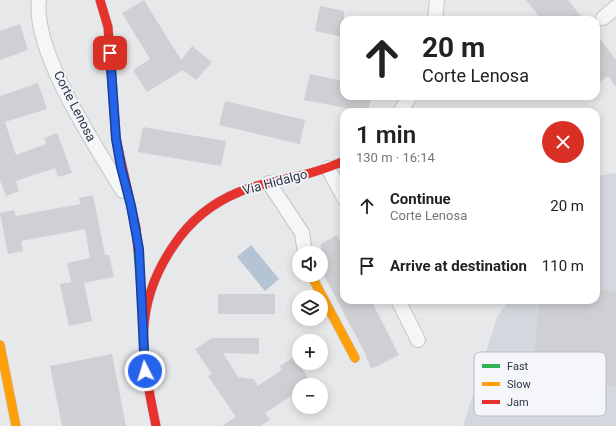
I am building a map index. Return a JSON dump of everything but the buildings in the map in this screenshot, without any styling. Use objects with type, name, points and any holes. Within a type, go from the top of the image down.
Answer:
[{"type":"street","name":"Corte Lenosa","points":[[39,0],[39,19],[43,39],[58,75],[90,138],[131,206]]},
{"type":"street","name":"Corte Lenosa","points":[[100,0],[108,27],[116,139],[139,249],[144,321]]},
{"type":"street","points":[[435,16],[437,0]]},
{"type":"street","points":[[603,18],[616,7]]},
{"type":"street","name":"Via Hidalgo","points":[[156,426],[145,371],[143,346],[144,321],[146,299],[155,274],[167,253],[184,231],[202,213],[226,196],[252,186],[328,168],[340,163]]},
{"type":"street","points":[[328,168],[340,190]]},
{"type":"street","points":[[269,183],[302,233],[304,246]]},
{"type":"street","points":[[315,282],[354,358]]},
{"type":"street","points":[[400,304],[418,340]]},
{"type":"street","points":[[0,345],[16,426]]},
{"type":"shaded area","points":[[616,173],[616,426],[463,426],[474,391],[474,416],[606,416],[606,352],[486,352],[497,317],[506,304],[600,304],[600,175]]},
{"type":"water","points":[[251,245],[279,279],[265,291],[237,257]]},
{"type":"traffic: fast","points":[[138,250],[142,301]]},
{"type":"traffic: slow","points":[[315,282],[355,358]]},
{"type":"traffic: slow","points":[[0,345],[16,426]]},
{"type":"traffic: jam","points":[[100,0],[108,27],[116,139],[136,228],[138,250]]},
{"type":"traffic: jam","points":[[156,426],[144,355],[146,311],[151,290],[160,268],[180,236],[202,214],[229,196],[246,189],[308,174],[340,163]]},
{"type":"route","points":[[110,53],[116,139],[121,167],[136,228],[139,249],[144,321],[143,346],[145,371]]}]
